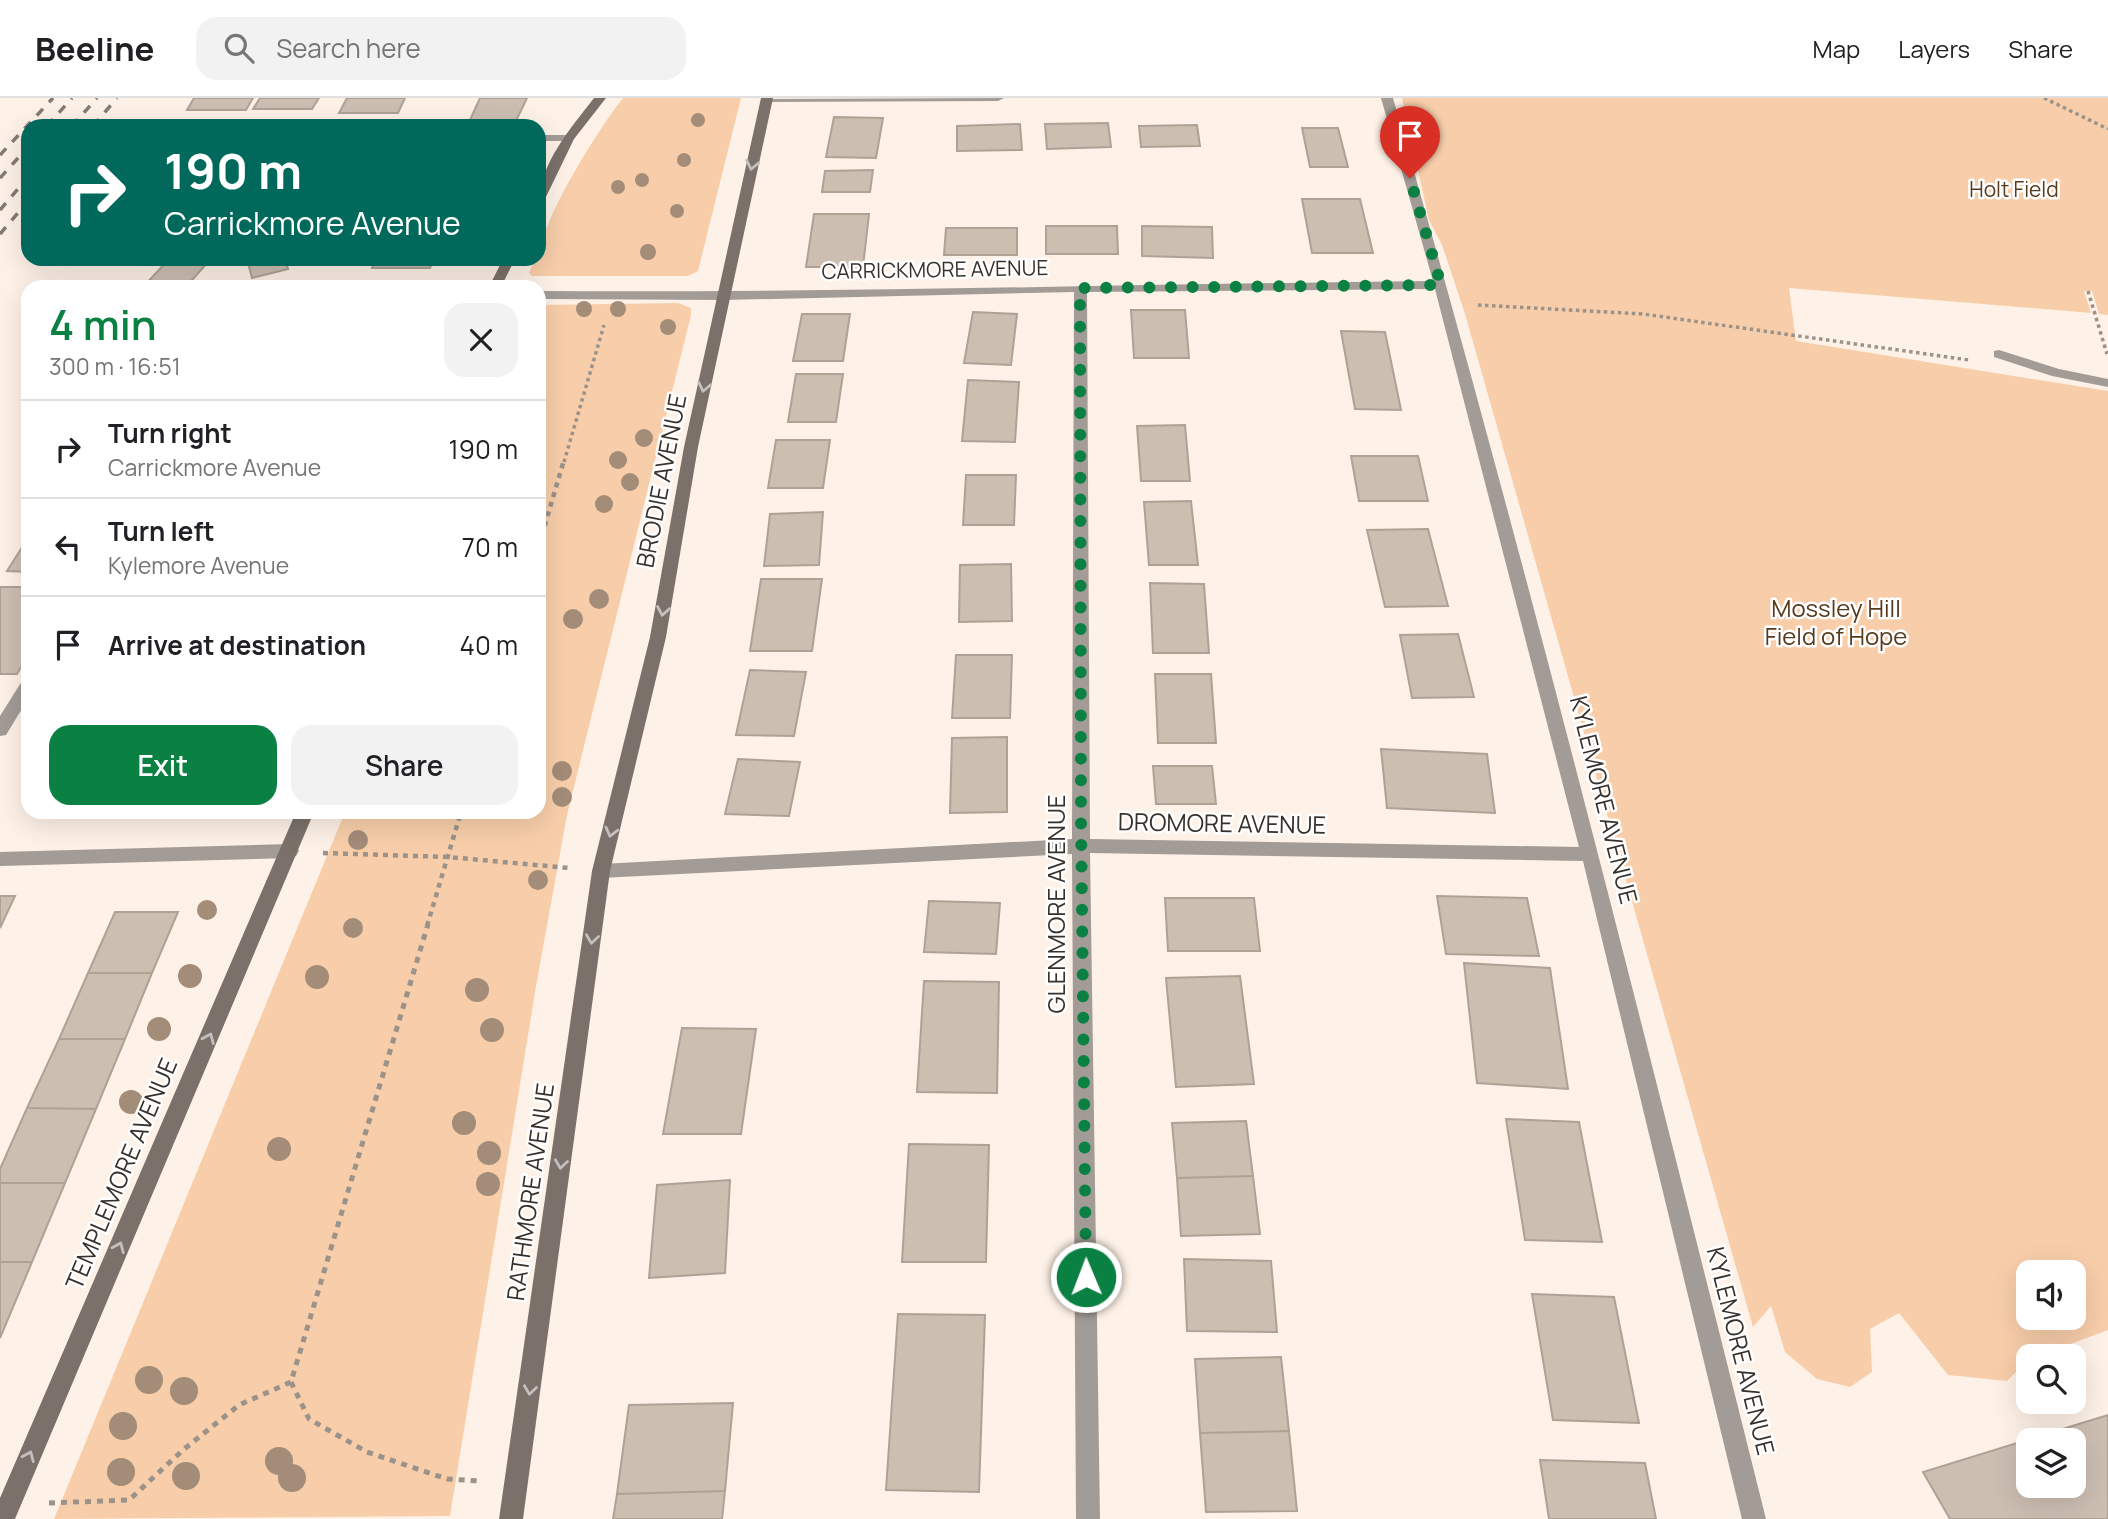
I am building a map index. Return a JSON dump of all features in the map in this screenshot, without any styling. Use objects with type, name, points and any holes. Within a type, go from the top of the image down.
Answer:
[{"type":"street","points":[[546,185],[569,138],[600,98]]},
{"type":"street","points":[[767,98],[998,98]]},
{"type":"street","name":"BRODIE AVENUE","points":[[601,871],[658,637],[691,447],[767,98]]},
{"type":"street","name":"KYLEMORE AVENUE","points":[[1387,98],[1441,285],[1591,854],[1754,1519]]},
{"type":"street","points":[[546,138],[569,138]]},
{"type":"street","name":"CARRICKMORE AVENUE","points":[[546,295],[724,296],[1080,288],[1441,285]]},
{"type":"street","name":"GLENMORE AVENUE","points":[[1080,288],[1081,846],[1088,1519]]},
{"type":"street","points":[[1999,354],[2057,373],[2108,383]]},
{"type":"street","points":[[0,730],[21,696]]},
{"type":"street","points":[[0,859],[290,851],[301,819]]},
{"type":"street","name":"DROMORE AVENUE","points":[[601,871],[1081,846],[1591,854]]},
{"type":"street","name":"TEMPLEMORE AVENUE","points":[[6,1511],[290,851]]},
{"type":"street","name":"RATHMORE AVENUE","points":[[511,1519],[601,871]]},
{"type":"path","points":[[2044,98],[2108,129]]},
{"type":"path","points":[[2088,291],[2108,358]]},
{"type":"path","points":[[546,521],[613,294]]},
{"type":"path","points":[[1471,304],[1643,314],[1987,362],[1999,354]]},
{"type":"path","points":[[459,819],[291,1382],[309,1419],[367,1452],[447,1479],[517,1483]]},
{"type":"path","points":[[290,851],[448,858],[601,871]]},
{"type":"path","points":[[6,1511],[129,1500],[183,1450],[239,1405],[291,1382]]},
{"type":"green space","points":[[623,98],[741,98],[698,271],[688,276],[532,276],[529,273],[532,266],[546,266],[546,232],[549,223],[572,176]]},
{"type":"green space","name":"Mossley Hill Field of Hope","points":[[1402,98],[2108,98],[2108,315],[2099,314],[2092,291],[2084,291],[2091,313],[1789,288],[1796,341],[2108,391],[2108,1330],[2070,1344],[2016,1344],[2016,1372],[2007,1381],[1948,1375],[1899,1313],[1870,1329],[1872,1372],[1850,1387],[1817,1379],[1785,1352],[1771,1306],[1753,1327],[1465,314],[1442,245],[1429,220]]},
{"type":"green space","points":[[678,303],[691,308],[691,315],[567,815],[536,986],[450,1516],[54,1519],[342,819],[546,819],[546,305]]},
{"type":"building","points":[[194,98],[253,98],[246,110],[187,110]]},
{"type":"building","points":[[260,98],[319,98],[312,109],[253,109]]},
{"type":"building","points":[[347,98],[405,98],[398,113],[339,113]]},
{"type":"building","points":[[480,98],[527,98],[517,119],[470,119]]},
{"type":"building","points":[[834,117],[883,118],[876,158],[826,157]]},
{"type":"building","points":[[1108,123],[1111,147],[1047,149],[1045,124]]},
{"type":"building","points":[[1020,124],[1022,150],[957,151],[957,126]]},
{"type":"building","points":[[1197,125],[1200,146],[1141,147],[1139,126]]},
{"type":"building","points":[[1302,128],[1338,128],[1348,167],[1310,167]]},
{"type":"building","points":[[873,170],[870,192],[822,192],[825,171]]},
{"type":"building","points":[[1302,199],[1360,199],[1373,253],[1312,253]]},
{"type":"building","points":[[814,214],[869,214],[863,267],[806,267]]},
{"type":"building","points":[[1046,226],[1117,226],[1118,254],[1046,254]]},
{"type":"building","points":[[1142,226],[1212,227],[1213,258],[1142,256]]},
{"type":"building","points":[[946,228],[1017,228],[1017,255],[944,255]]},
{"type":"building","points":[[162,266],[204,266],[192,280],[150,280]]},
{"type":"building","points":[[249,266],[287,266],[288,269],[252,278]]},
{"type":"building","points":[[373,266],[431,266],[430,268],[372,268]]},
{"type":"building","points":[[1131,310],[1185,310],[1189,358],[1134,358]]},
{"type":"building","points":[[973,312],[1017,314],[1011,365],[964,363]]},
{"type":"building","points":[[802,314],[850,314],[843,361],[793,361]]},
{"type":"building","points":[[1341,331],[1385,332],[1401,410],[1355,409]]},
{"type":"building","points":[[796,374],[843,374],[836,422],[788,422]]},
{"type":"building","points":[[968,380],[1019,382],[1015,442],[962,441]]},
{"type":"building","points":[[1185,425],[1190,481],[1141,481],[1137,426]]},
{"type":"building","points":[[776,440],[830,440],[823,488],[768,488]]},
{"type":"building","points":[[1351,456],[1418,456],[1428,501],[1359,501]]},
{"type":"building","points":[[966,475],[1016,475],[1014,525],[963,525]]},
{"type":"building","points":[[1191,501],[1198,565],[1149,565],[1144,502]]},
{"type":"building","points":[[823,512],[819,565],[764,566],[770,514]]},
{"type":"building","points":[[1428,529],[1448,606],[1385,607],[1367,530]]},
{"type":"building","points":[[21,549],[21,572],[7,571]]},
{"type":"building","points":[[1011,564],[1012,621],[959,622],[960,565]]},
{"type":"building","points":[[761,579],[822,579],[812,651],[750,651]]},
{"type":"building","points":[[1150,583],[1204,584],[1209,653],[1153,653]]},
{"type":"building","points":[[0,587],[21,587],[21,667],[17,674],[0,674]]},
{"type":"building","points":[[1458,634],[1474,697],[1412,698],[1400,635]]},
{"type":"building","points":[[956,655],[1012,655],[1010,718],[952,718]]},
{"type":"building","points":[[750,670],[806,672],[794,736],[736,735]]},
{"type":"building","points":[[1155,674],[1211,674],[1216,743],[1158,743]]},
{"type":"building","points":[[1007,737],[1007,812],[950,813],[952,738]]},
{"type":"building","points":[[1381,749],[1487,754],[1495,813],[1387,808]]},
{"type":"building","points":[[738,759],[800,762],[789,816],[725,814]]},
{"type":"building","points":[[1153,766],[1212,766],[1216,804],[1156,804]]},
{"type":"building","points":[[0,896],[15,896],[0,928]]},
{"type":"building","points":[[1437,896],[1527,898],[1539,956],[1446,954]]},
{"type":"building","points":[[1165,898],[1254,898],[1260,951],[1168,951]]},
{"type":"building","points":[[929,901],[1000,903],[996,954],[924,952]]},
{"type":"building","points":[[115,912],[178,912],[152,973],[88,973]]},
{"type":"building","points":[[1464,963],[1550,968],[1568,1089],[1477,1083]]},
{"type":"building","points":[[88,973],[152,973],[125,1039],[59,1039]]},
{"type":"building","points":[[1240,976],[1254,1084],[1176,1087],[1166,978]]},
{"type":"building","points":[[924,981],[999,982],[997,1093],[917,1092]]},
{"type":"building","points":[[682,1028],[756,1029],[741,1134],[663,1134]]},
{"type":"building","points":[[59,1039],[125,1039],[96,1109],[27,1108]]},
{"type":"building","points":[[27,1108],[96,1109],[65,1183],[0,1183],[0,1169]]},
{"type":"building","points":[[1506,1119],[1579,1122],[1602,1242],[1525,1240]]},
{"type":"building","points":[[1246,1121],[1253,1176],[1177,1178],[1172,1123]]},
{"type":"building","points":[[909,1144],[989,1145],[986,1262],[902,1262]]},
{"type":"building","points":[[1253,1176],[1260,1234],[1181,1236],[1177,1178]]},
{"type":"building","points":[[730,1180],[725,1273],[649,1278],[657,1185]]},
{"type":"building","points":[[0,1183],[65,1183],[32,1262],[0,1262]]},
{"type":"building","points":[[1184,1259],[1271,1261],[1277,1332],[1187,1331]]},
{"type":"building","points":[[0,1262],[32,1262],[0,1338]]},
{"type":"building","points":[[1532,1294],[1614,1297],[1639,1423],[1553,1420]]},
{"type":"building","points":[[898,1314],[985,1315],[979,1492],[886,1490]]},
{"type":"building","points":[[1281,1357],[1289,1431],[1200,1433],[1195,1359]]},
{"type":"building","points":[[733,1403],[725,1491],[617,1494],[629,1405]]},
{"type":"building","points":[[2108,1415],[2108,1519],[1950,1519],[1923,1472],[2016,1443],[2016,1498],[2086,1498],[2086,1428],[2066,1428]]},
{"type":"building","points":[[1289,1431],[1297,1511],[1206,1512],[1200,1433]]},
{"type":"building","points":[[1540,1460],[1645,1463],[1656,1519],[1549,1519]]},
{"type":"building","points":[[725,1491],[722,1519],[613,1519],[617,1494]]},
{"type":"railway","points":[[33,119],[53,98]]},
{"type":"railway","points":[[53,119],[72,98]]},
{"type":"railway","points":[[78,119],[97,98]]},
{"type":"railway","points":[[99,119],[117,98]]},
{"type":"railway","points":[[0,155],[21,132]]},
{"type":"railway","points":[[0,178],[21,155]]},
{"type":"railway","points":[[0,210],[21,185]]},
{"type":"railway","points":[[0,234],[21,209]]},
{"type":"route","points":[[1086,1277],[1081,818],[1080,288],[1441,285],[1410,178]]},
{"type":"park label","name":"Holt Field","points":[[2014,190]]}]
